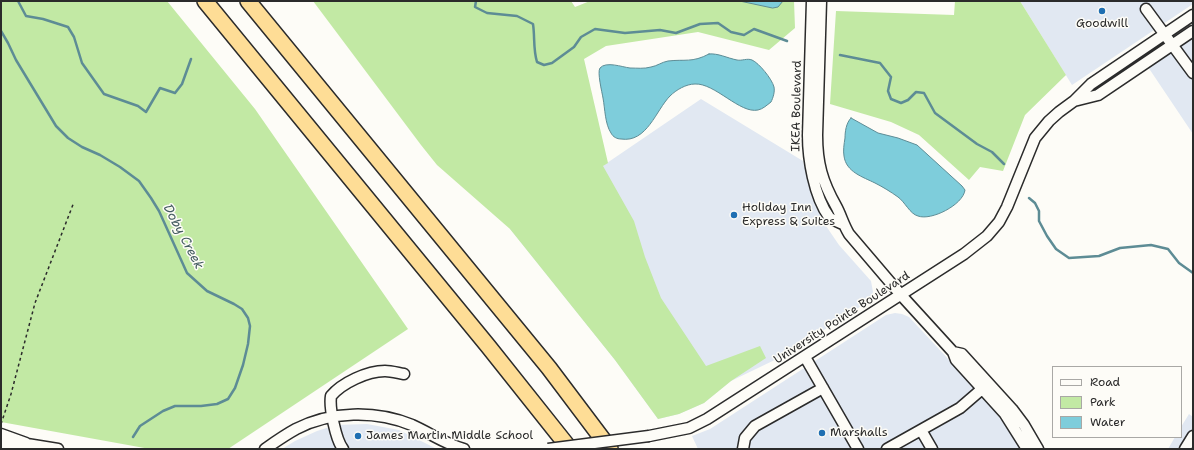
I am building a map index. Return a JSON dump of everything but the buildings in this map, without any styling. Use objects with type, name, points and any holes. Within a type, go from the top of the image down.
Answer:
[{"type":"highway","points":[[205,1],[488,346],[570,449]]},
{"type":"highway","points":[[248,1],[549,368],[610,449]]},
{"type":"street","name":"IKEA Boulevard","points":[[812,1],[808,135],[809,156],[815,185],[826,210],[830,218],[843,224]]},
{"type":"street","name":"IKEA Boulevard","points":[[821,1],[817,134],[820,167],[826,188],[849,234],[901,295],[953,352],[956,360],[1008,419],[1027,449]]},
{"type":"street","points":[[1146,9],[1193,73]]},
{"type":"street","name":"University Pointe Boulevard","points":[[548,449],[649,436],[677,431],[702,422],[964,254],[987,236],[1003,215],[1035,138],[1053,116],[1074,101],[1091,84],[1193,15]]},
{"type":"street","name":"University Pointe Boulevard","points":[[1074,101],[1098,95],[1193,31]]},
{"type":"street","name":"IKEA Boulevard","points":[[953,352],[962,354],[1005,400],[1018,416],[1038,449]]},
{"type":"street","points":[[805,357],[858,449]]},
{"type":"street","points":[[343,449],[338,439],[333,417],[331,396],[353,380],[365,375],[386,371],[404,374]]},
{"type":"street","points":[[743,449],[745,438],[755,426],[823,388]]},
{"type":"street","points":[[887,449],[960,408],[982,389]]},
{"type":"street","points":[[265,449],[296,429],[316,421],[347,415],[372,415],[393,419],[413,425],[445,442],[464,449]]},
{"type":"street","points":[[921,430],[932,449]]},
{"type":"street","points":[[1,434],[16,438],[27,446]]},
{"type":"street","points":[[1185,449],[1193,436]]},
{"type":"street","points":[[1,444],[58,449]]},
{"type":"path","points":[[1,424],[11,394],[35,303],[74,202]]},
{"type":"shaded area","points":[[1020,1],[1193,1],[1193,4],[1072,85]]},
{"type":"shaded area","points":[[1193,37],[1193,134],[1148,67]]},
{"type":"shaded area","points":[[701,99],[803,161],[813,199],[824,223],[839,245],[871,281],[873,292],[870,299],[866,303],[783,356],[731,381],[704,403],[679,414],[658,419],[615,360],[510,229]]},
{"type":"shaded area","points":[[895,313],[909,317],[938,348],[997,412],[1006,423],[1022,449],[698,449],[692,436],[710,429],[886,315]]},
{"type":"shaded area","points":[[1189,414],[1193,417],[1193,449],[1168,449],[1174,438],[1182,438],[1182,425]]},
{"type":"shaded area","name":"James Martin Middle School","points":[[367,424],[399,430],[437,449],[282,449],[317,431],[336,425]]},
{"type":"green space","points":[[1,1],[167,1],[255,109],[408,329],[228,449],[150,449],[1,422]]},
{"type":"green space","points":[[313,1],[571,1],[575,7],[590,1],[794,1],[795,28],[769,50],[698,32],[606,46],[584,59],[608,163],[603,166],[634,221],[645,257],[661,298],[706,366],[760,346],[766,358],[731,381],[704,403],[679,414],[658,419],[615,360],[510,229],[437,165]]},
{"type":"green space","points":[[955,1],[1020,1],[1066,75],[1025,115],[1003,171],[980,167],[969,180],[919,135],[891,122],[830,104],[836,11],[954,15]]},
{"type":"water","points":[[740,1],[783,1],[778,7],[773,8]]},
{"type":"water","points":[[709,54],[737,60],[750,59],[758,64],[773,84],[774,91],[771,102],[758,110],[751,110],[735,103],[711,88],[703,85],[692,84],[681,88],[670,96],[650,124],[638,136],[630,139],[621,139],[613,136],[606,121],[599,78],[600,68],[610,65],[630,68],[646,68],[668,61],[698,59]]},
{"type":"water","points":[[851,118],[878,133],[917,145],[962,186],[965,190],[963,196],[953,206],[938,214],[924,217],[915,215],[898,197],[881,186],[860,176],[845,162],[844,147],[846,128]]},
{"type":"waterway","points":[[18,1],[26,16],[43,19],[68,27],[74,37],[82,63],[104,94],[138,106],[146,112],[160,88],[175,93],[182,84],[191,59]]},
{"type":"waterway","points":[[476,1],[475,7],[487,13],[517,16],[533,24],[537,62],[544,65],[552,63],[574,47],[581,37],[595,29],[625,33],[660,30],[676,33],[700,24],[718,23],[731,32],[744,35],[754,29],[787,41]]},
{"type":"waterway","name":"Doby Creek","points":[[1,31],[16,60],[56,126],[68,138],[120,167],[139,181],[159,211],[187,273],[207,291],[242,309],[248,318],[250,326],[248,344],[243,365],[235,388],[228,399],[217,404],[201,406],[175,406],[163,411],[140,426],[133,437]]},
{"type":"waterway","points":[[840,55],[880,63],[891,77],[888,91],[891,99],[901,103],[908,100],[916,92],[924,93],[935,113],[977,144],[992,152],[1004,164]]},
{"type":"waterway","points":[[1029,198],[1035,203],[1039,211],[1039,221],[1047,236],[1056,249],[1069,258],[1099,256],[1120,248],[1151,245],[1168,249],[1179,263],[1193,273]]},
{"type":"place","name":"Goodwill","points":[[1102,11]]},
{"type":"place","name":"Holiday Inn Express & Suites","points":[[734,215]]},
{"type":"place","name":"Marshalls","points":[[822,433]]},
{"type":"place","name":"James Martin Middle School","points":[[358,436]]}]
